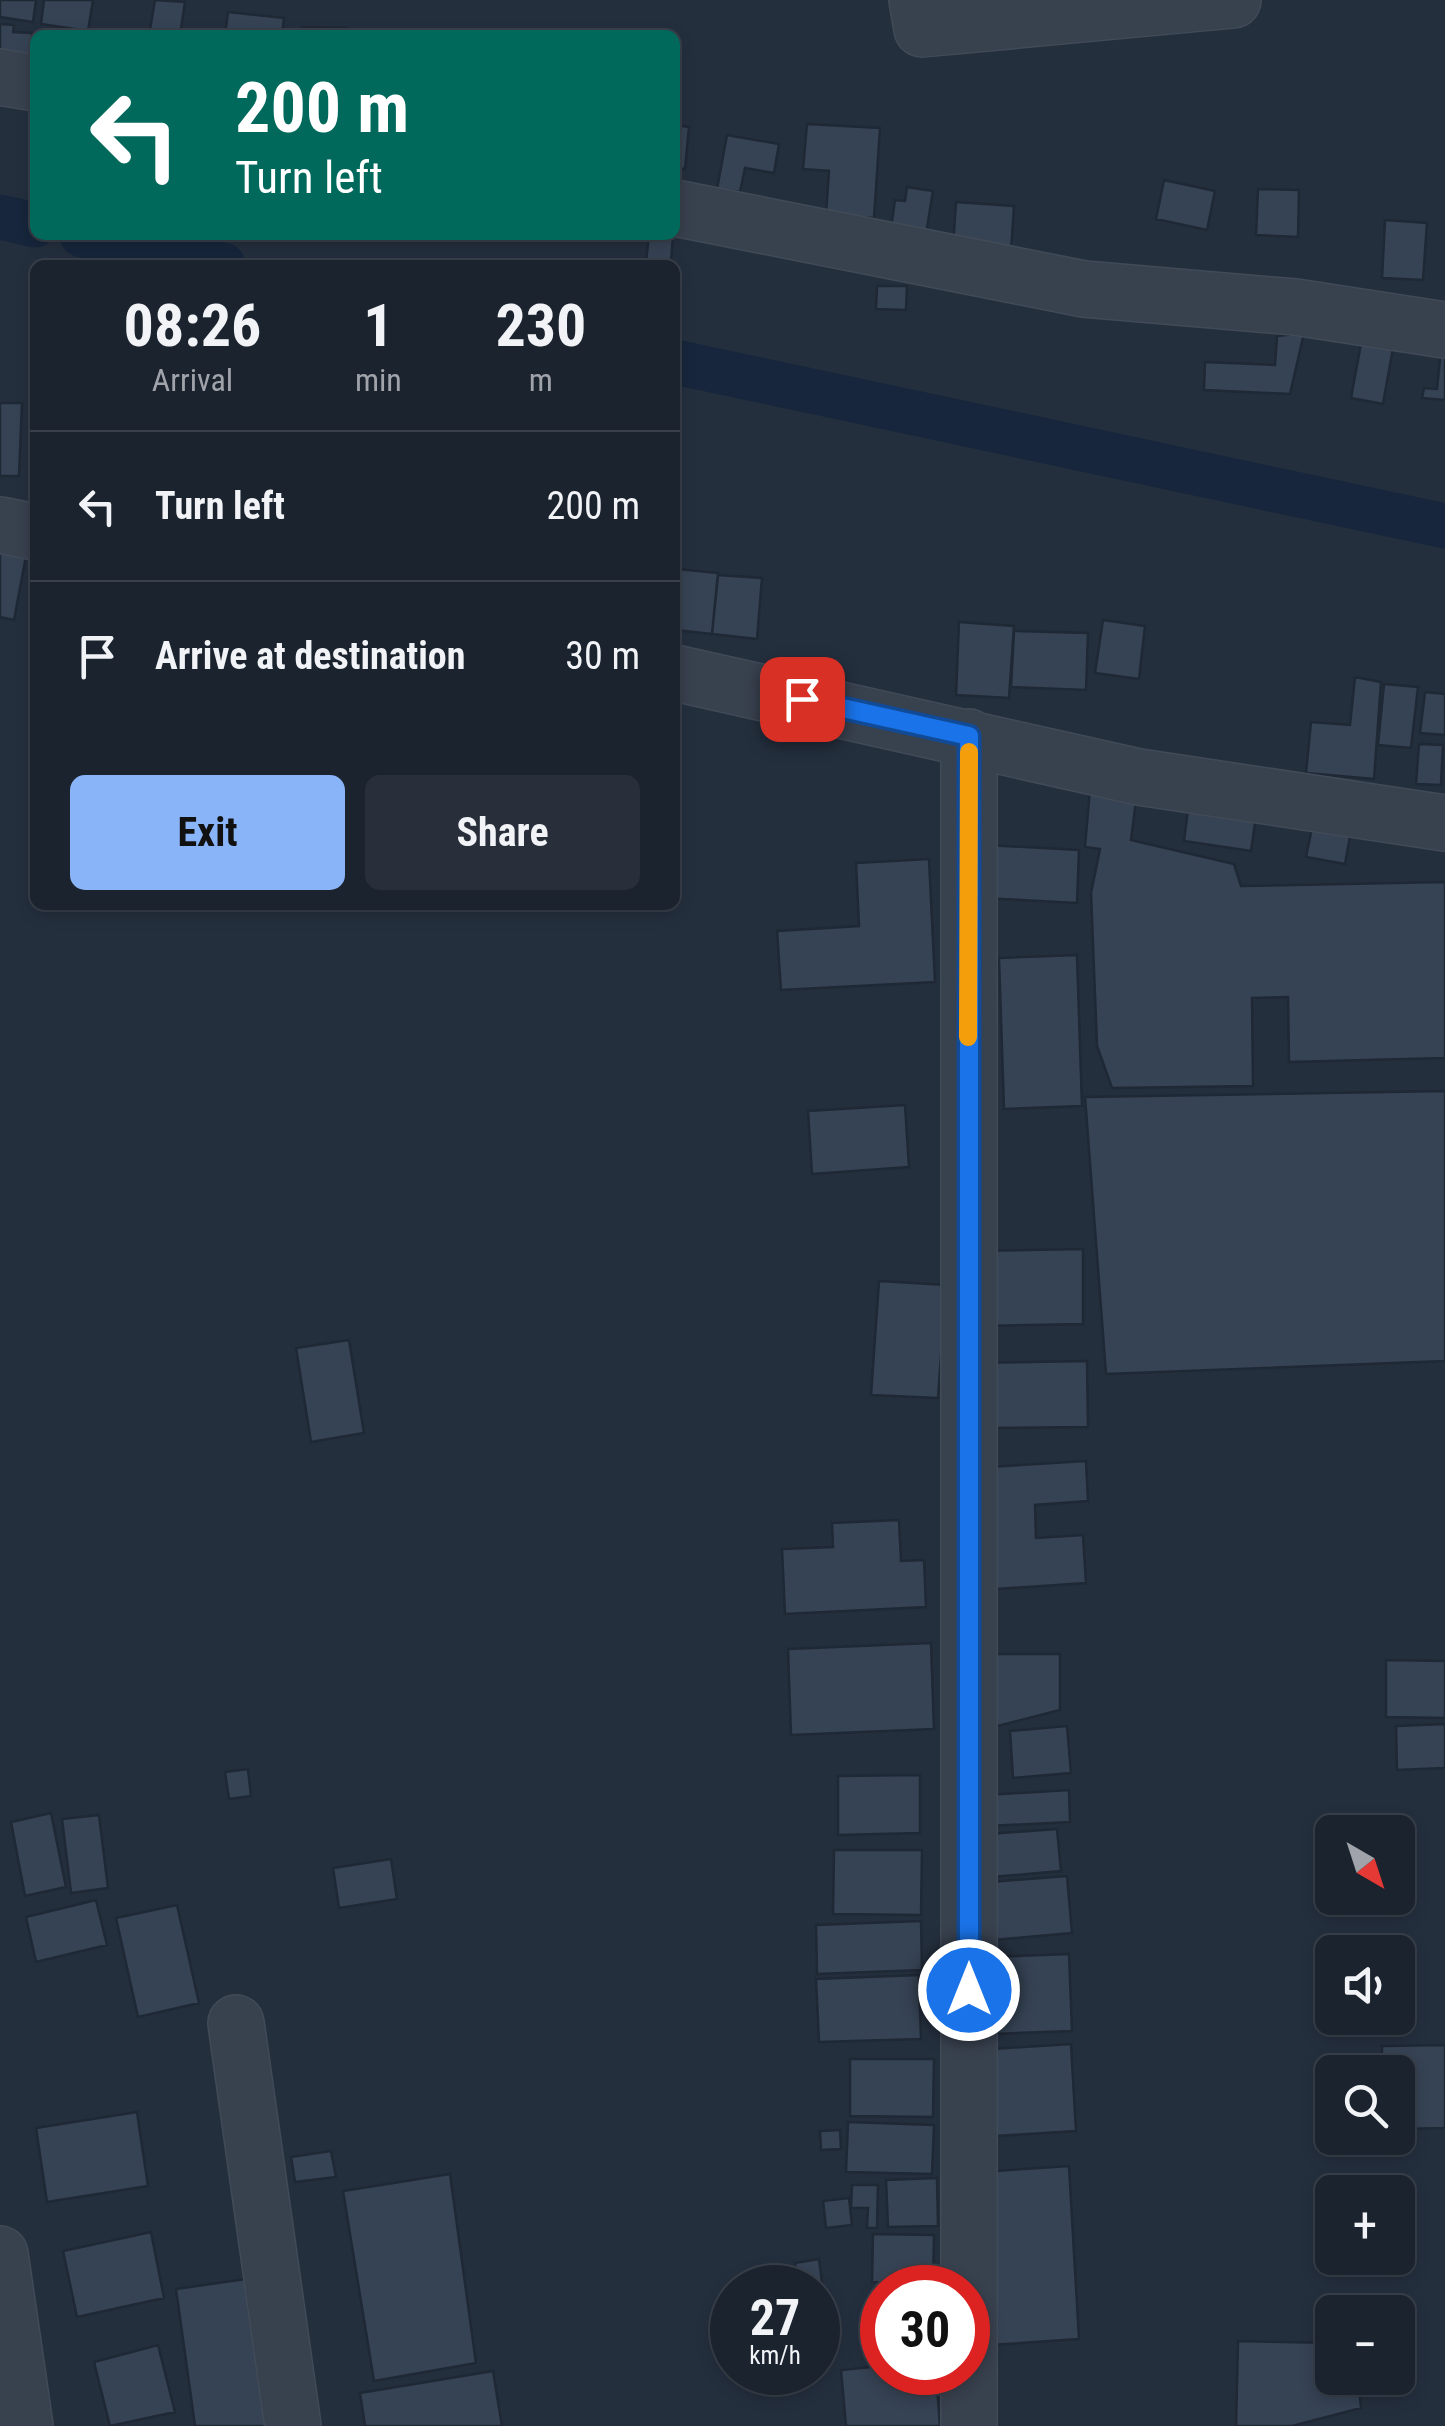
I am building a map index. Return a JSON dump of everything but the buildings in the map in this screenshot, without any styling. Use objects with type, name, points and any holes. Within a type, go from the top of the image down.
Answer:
[{"type":"street","points":[[917,0],[922,29],[1222,0]]},
{"type":"street","points":[[0,77],[30,83]]},
{"type":"street","points":[[680,209],[1084,289],[1295,306],[1445,330]]},
{"type":"street","points":[[0,525],[30,531]]},
{"type":"street","points":[[680,673],[1139,777],[1445,823]]},
{"type":"street","points":[[969,736],[970,2426]]},
{"type":"street","points":[[236,2023],[293,2426]]},
{"type":"street","points":[[0,2254],[26,2426]]},
{"type":"waterway","points":[[0,217],[30,224]]},
{"type":"waterway","points":[[106,240],[200,260]]},
{"type":"waterway","points":[[680,363],[1445,526]]},
{"type":"slow traffic","points":[[968,1037],[969,752]]},
{"type":"route","points":[[802,699],[969,736],[969,1990]]}]
